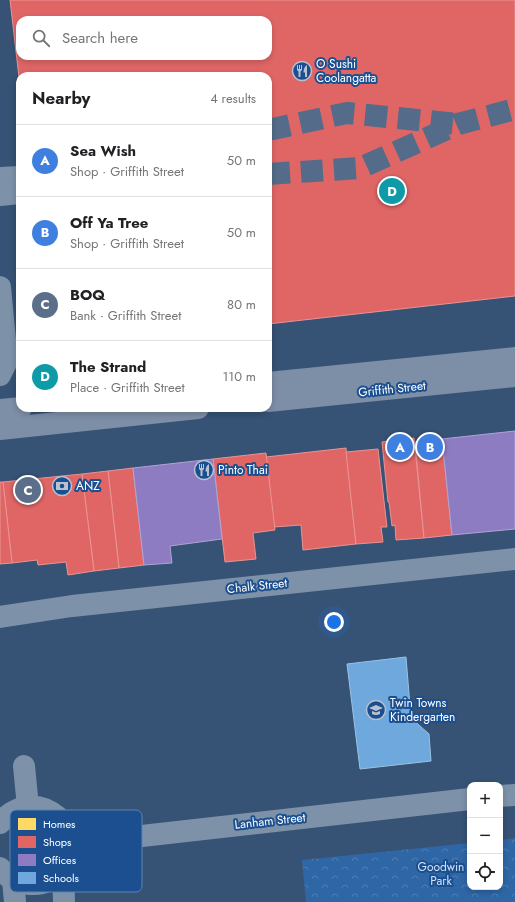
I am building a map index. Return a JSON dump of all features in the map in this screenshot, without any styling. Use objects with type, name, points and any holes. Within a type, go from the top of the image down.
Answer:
[{"type":"main road","name":"Griffith Street","points":[[272,383],[515,358]]},
{"type":"main road","name":"Griffith Street","points":[[272,401],[515,376]]},
{"type":"main road","points":[[0,410],[16,408]]},
{"type":"main road","points":[[0,429],[160,412]]},
{"type":"street","points":[[0,178],[16,177]]},
{"type":"street","points":[[0,195],[16,193]]},
{"type":"street","points":[[0,287],[9,370]]},
{"type":"street","name":"Chalk Street","points":[[0,617],[72,606],[515,559]]},
{"type":"street","points":[[24,766],[28,807]]},
{"type":"street","points":[[503,796],[515,795]]},
{"type":"street","name":"Lanham Street","points":[[142,836],[467,799]]},
{"type":"street","points":[[16,810],[28,807],[46,810]]},
{"type":"street","points":[[0,823],[10,814]]},
{"type":"street","points":[[6,874],[10,886]]},
{"type":"street","points":[[12,892],[15,902]]},
{"type":"street","points":[[64,892],[64,902]]},
{"type":"green space","name":"Goodwin Park","points":[[515,838],[515,902],[306,902],[302,860],[467,843],[467,890],[503,890],[503,840]]},
{"type":"building: Homes","points":[[102,0],[193,0],[197,6],[190,16],[82,15],[93,2],[100,2]]},
{"type":"building: Homes","points":[[77,60],[223,60],[237,72],[68,72]]},
{"type":"building: Shops","points":[[10,0],[515,0],[515,296],[272,324],[272,72],[18,72],[17,60],[272,60],[272,16],[16,16],[16,52]]},
{"type":"building: Shops","points":[[414,438],[424,538],[396,540],[395,525],[392,526],[388,502],[382,442]]},
{"type":"building: Shops","points":[[442,439],[452,535],[424,538],[415,442]]},
{"type":"building: Shops","points":[[346,448],[356,544],[303,550],[301,525],[274,527],[266,457]]},
{"type":"building: Shops","points":[[378,449],[387,527],[381,527],[383,542],[356,544],[346,452]]},
{"type":"building: Shops","points":[[266,453],[275,530],[253,533],[256,559],[225,562],[213,459]]},
{"type":"building: Shops","points":[[133,468],[144,565],[119,568],[108,471]]},
{"type":"building: Shops","points":[[108,471],[119,568],[94,571],[82,474]]},
{"type":"building: Shops","points":[[82,474],[94,571],[68,575],[66,562],[38,565],[37,560],[12,563],[3,482]]},
{"type":"building: Shops","points":[[0,482],[3,482],[12,563],[0,564]]},
{"type":"building: Offices","points":[[515,431],[515,529],[452,535],[442,439]]},
{"type":"building: Offices","points":[[213,459],[222,539],[170,546],[172,563],[144,565],[133,468]]},
{"type":"building: Schools","points":[[406,657],[411,718],[429,734],[431,761],[360,769],[347,664]]},
{"type":"tunnel","points":[[272,174],[360,168],[458,124],[515,109]]},
{"type":"tunnel","points":[[272,129],[347,113],[458,124]]},
{"type":"place","name":"O Sushi Coolangatta","points":[[302,71]]},
{"type":"place","name":"The Strand","points":[[392,191]]},
{"type":"place","name":"Sea Wish","points":[[400,447]]},
{"type":"place","name":"Off Ya Tree","points":[[430,447]]},
{"type":"place","name":"Pinto Thai","points":[[204,470]]},
{"type":"place","name":"ANZ","points":[[62,486]]},
{"type":"place","name":"BOQ","points":[[28,490]]},
{"type":"place","name":"Twin Towns Kindergarten","points":[[376,710]]}]
